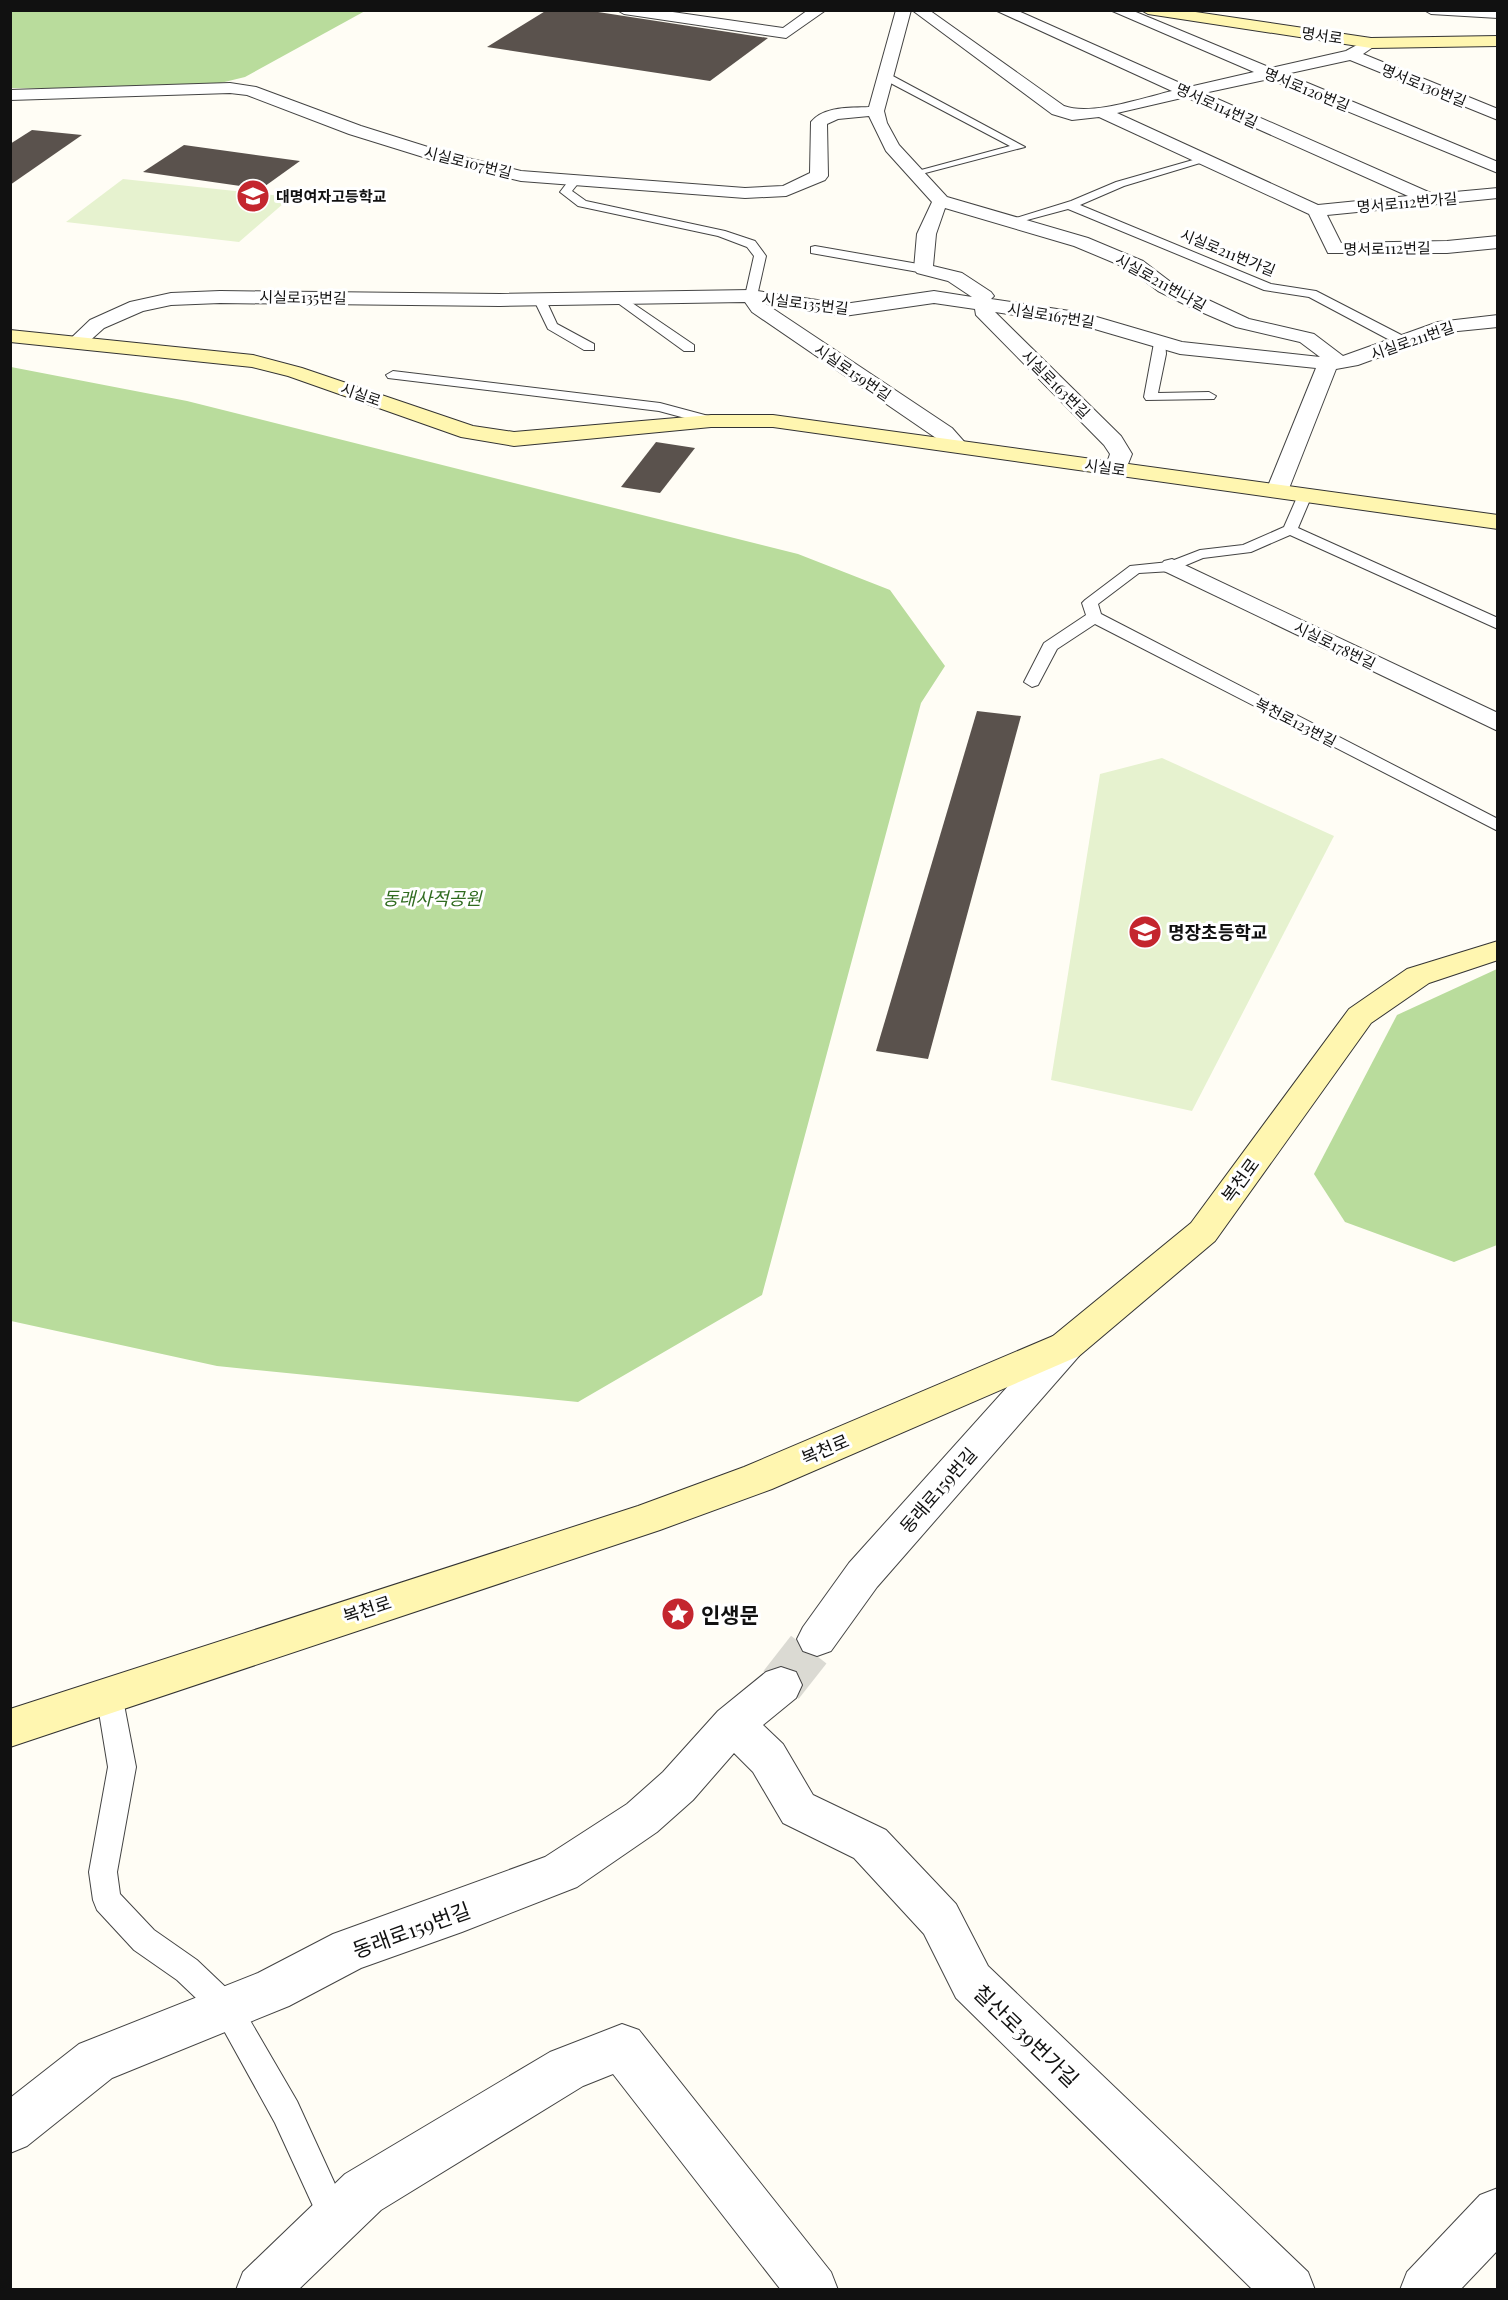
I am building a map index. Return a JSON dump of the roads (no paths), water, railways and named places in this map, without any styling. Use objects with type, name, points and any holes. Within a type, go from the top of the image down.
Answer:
[{"type":"street","points":[[624,10],[786,33],[819,10]]},
{"type":"street","points":[[904,10],[876,111],[881,130],[914,175],[941,201],[935,209],[927,239],[922,259],[924,269]]},
{"type":"street","points":[[919,10],[1058,110],[1072,115],[1101,112],[1316,211]]},
{"type":"street","name":"명서로114번길","points":[[1002,10],[1431,200]]},
{"type":"street","name":"명서로120번길","points":[[1118,10],[1497,168]]},
{"type":"street","name":"명서로","points":[[1148,10],[1371,42],[1497,41]]},
{"type":"street","points":[[1431,10],[1490,13]]},
{"type":"street","name":"명서로130번길","points":[[1101,112],[1351,55],[1371,42]]},
{"type":"street","name":"명서로130번길","points":[[1351,55],[1497,115]]},
{"type":"street","name":"시실로107번길","points":[[10,95],[230,88],[250,90],[355,130],[493,171],[574,181],[745,193],[786,191],[819,176],[819,122],[834,114],[876,111]]},
{"type":"street","name":"명서로112번가길","points":[[1316,211],[1497,193]]},
{"type":"street","name":"시실로211번나길","points":[[941,201],[1081,242],[1136,265],[1165,287],[1243,323],[1307,338],[1335,357],[1328,363]]},
{"type":"street","name":"명서로112번길","points":[[1316,211],[1335,249],[1447,247],[1497,242]]},
{"type":"street","name":"시실로167번길","points":[[924,269],[955,277],[984,295],[990,305],[1083,319],[1160,343],[1186,348],[1328,363]]},
{"type":"street","name":"시실로135번길","points":[[78,341],[110,317],[137,306],[171,299],[261,296],[459,300],[751,296],[844,310],[934,297],[990,305]]},
{"type":"street","name":"시실로159번길","points":[[751,296],[759,308],[944,433],[957,446]]},
{"type":"street","points":[[1186,348],[1184,336],[1199,304]]},
{"type":"street","name":"시실로163번길","points":[[990,305],[982,311],[1113,441],[1121,454],[1116,469]]},
{"type":"street","name":"시실로211번길","points":[[1328,363],[1351,361],[1406,343],[1445,326],[1497,321]]},
{"type":"street","name":"시실로","points":[[10,336],[235,358],[273,365],[469,432],[514,439],[711,420],[773,421],[1497,522]]},
{"type":"street","points":[[1277,491],[1328,363]]},
{"type":"street","name":"시실로178번길","points":[[1172,566],[1497,723]]},
{"type":"street","name":"복천로","points":[[10,1728],[646,1519],[758,1478],[1065,1346],[1203,1232],[1360,1016],[1418,976],[1497,950]]},
{"type":"street","name":"동래로159번길","points":[[817,1639],[863,1575],[1065,1346]]},
{"type":"street","name":"동래로159번길","points":[[10,2129],[96,2061],[273,1990],[349,1950],[462,1911],[561,1872],[642,1818],[671,1792],[733,1724],[782,1685]]},
{"type":"street","name":"칠산로39번가길","points":[[733,1724],[768,1758],[798,1809],[870,1844],[940,1919],[972,1982],[1290,2289]]},
{"type":"street","points":[[261,2289],[363,2192],[567,2069],[622,2047],[813,2289]]},
{"type":"street","points":[[1425,2289],[1497,2213]]},
{"type":"lane","points":[[885,76],[1020,147],[914,175]]},
{"type":"lane","points":[[1012,221],[1069,205],[1120,184],[1204,160]]},
{"type":"lane","points":[[574,181],[566,192],[582,204],[721,233],[751,244],[759,256],[751,296]]},
{"type":"lane","name":"시실로211번가길","points":[[1069,205],[1268,287],[1312,294],[1406,343]]},
{"type":"lane","name":"시실로167번길","points":[[815,250],[924,269]]},
{"type":"lane","points":[[539,298],[552,326],[589,347]]},
{"type":"lane","points":[[619,298],[689,348]]},
{"type":"lane","points":[[1160,343],[1161,352],[1155,365],[1151,397],[1209,396]]},
{"type":"lane","name":"시실로","points":[[393,375],[660,407],[711,420]]},
{"type":"lane","points":[[1032,682],[1050,646],[1094,617],[1090,603],[1135,569],[1172,566],[1200,554],[1246,549],[1290,530],[1305,495]]},
{"type":"lane","points":[[1290,530],[1497,624]]},
{"type":"lane","name":"복천로123번길","points":[[1094,617],[1497,826]]},
{"type":"lane","points":[[109,1694],[122,1767],[103,1872],[107,1900],[144,1941],[188,1970],[227,2008],[286,2112],[335,2220]]},
{"type":"tunnel","points":[[781,1685],[817,1639]]},
{"type":"place","name":"대명여자고등학교","points":[[253,196]]},
{"type":"place","name":"명장초등학교","points":[[1145,932]]},
{"type":"place","name":"인생문","points":[[678,1614]]},
{"type":"park label","name":"동래사적공원","points":[[432,898]]}]
